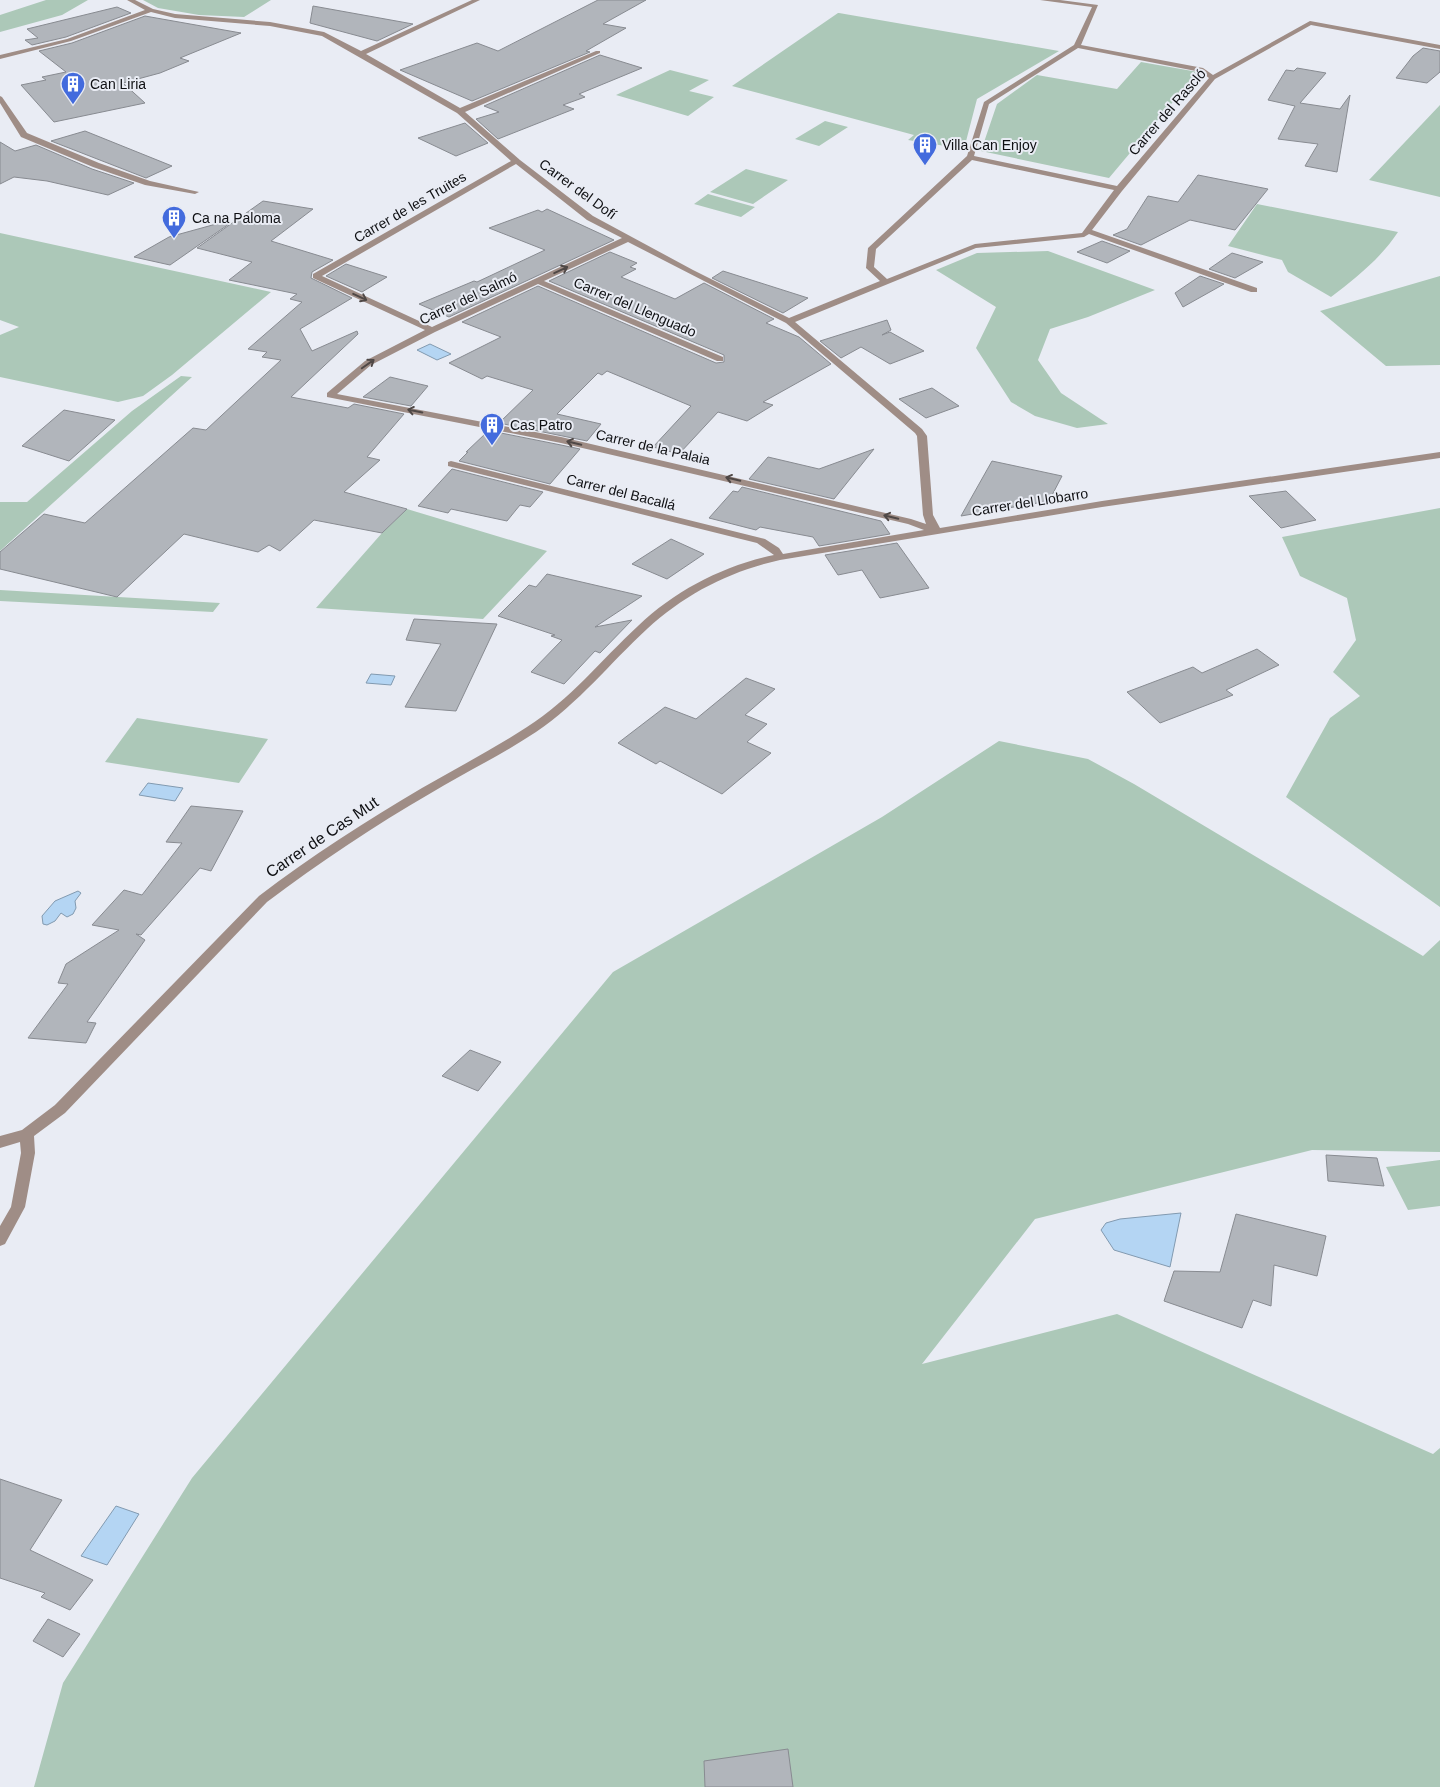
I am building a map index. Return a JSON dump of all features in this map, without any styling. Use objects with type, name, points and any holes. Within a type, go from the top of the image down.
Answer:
[{"type":"street","name":"Carrer del Dofí","points":[[130,0],[151,10],[175,16],[245,21],[316,32],[335,39],[460,111],[517,162],[583,213],[627,239],[789,321],[919,431],[922,436],[928,515],[931,524],[937,531]]},
{"type":"street","points":[[361,54],[477,0]]},
{"type":"street","points":[[886,282],[870,268],[872,248],[970,157],[986,103],[1077,46],[1096,6],[1044,0]]},
{"type":"street","points":[[0,57],[68,40],[151,10]]},
{"type":"street","name":"Carrer del Rascló","points":[[1088,231],[1119,189],[1213,78],[1310,23],[1440,47]]},
{"type":"street","points":[[1077,46],[1203,70],[1213,78]]},
{"type":"street","points":[[460,111],[598,52]]},
{"type":"street","points":[[0,98],[24,135],[96,165],[148,183],[195,192]]},
{"type":"street","points":[[970,157],[1119,189]]},
{"type":"street","name":"Carrer de les Truites","points":[[432,330],[316,276],[511,163],[517,162]]},
{"type":"street","points":[[789,321],[975,246],[1084,235],[1088,231],[1254,290]]},
{"type":"street","name":"Carrer del Salmó","points":[[330,395],[368,363],[432,330],[627,239]]},
{"type":"street","name":"Carrer del Llenguado","points":[[538,281],[720,359]]},
{"type":"street","name":"Carrer de la Palaia","points":[[330,395],[592,447],[910,522],[937,531]]},
{"type":"street","name":"Carrer del Llobarro","points":[[643,627],[673,602],[722,574],[754,561],[1102,504],[1440,455]]},
{"type":"street","name":"Carrer del Bacallá","points":[[450,464],[761,541],[775,550],[780,557]]},
{"type":"street","name":"Carrer de Cas Mut","points":[[0,1142],[27,1134],[60,1109],[263,899],[300,869],[358,832],[531,730],[556,713],[575,697],[643,627]]},
{"type":"street","points":[[0,1240],[18,1207],[28,1153],[27,1134]]},
{"type":"green space","points":[[46,0],[88,0],[62,15],[0,32],[0,15]]},
{"type":"green space","points":[[143,0],[271,0],[244,17],[199,15],[158,8]]},
{"type":"green space","points":[[838,13],[1059,51],[977,99],[964,149],[908,140],[914,135],[732,86]]},
{"type":"green space","points":[[1141,62],[1198,72],[1109,178],[981,151],[997,104],[1037,75],[1117,89]]},
{"type":"green space","points":[[670,70],[709,80],[689,91],[714,97],[688,116],[616,95]]},
{"type":"green space","points":[[1440,105],[1440,197],[1369,180]]},
{"type":"green space","points":[[825,121],[848,127],[819,146],[795,139]]},
{"type":"green space","points":[[746,169],[788,180],[753,204],[710,192]]},
{"type":"green space","points":[[708,194],[755,207],[741,217],[694,204]]},
{"type":"green space","points":[[1257,204],[1398,232],[1376,259],[1331,297],[1288,272],[1282,260],[1228,246]]},
{"type":"green space","points":[[0,233],[271,292],[172,375],[143,396],[118,402],[0,377],[0,335],[19,327],[0,320]]},
{"type":"green space","points":[[1048,251],[1155,290],[1088,317],[1050,329],[1038,360],[1061,393],[1108,424],[1077,428],[1035,416],[1011,402],[976,348],[996,307],[936,270],[977,253]]},
{"type":"green space","points":[[1440,276],[1440,365],[1386,366],[1320,311]]},
{"type":"green space","points":[[181,376],[192,377],[0,551],[0,502],[27,502],[132,411]]},
{"type":"green space","points":[[1440,508],[1440,907],[1286,797],[1330,718],[1360,696],[1333,672],[1356,640],[1347,598],[1300,576],[1282,537]]},
{"type":"green space","points":[[407,509],[547,551],[483,619],[316,608],[382,533]]},
{"type":"green space","points":[[0,590],[220,603],[213,612],[0,601]]},
{"type":"green space","points":[[137,718],[268,739],[239,783],[105,762]]},
{"type":"green space","points":[[999,741],[1088,759],[1134,784],[1423,956],[1440,940],[1440,1152],[1312,1150],[1035,1219],[922,1364],[1117,1314],[1433,1454],[1440,1448],[1440,1787],[34,1787],[63,1683],[192,1478],[613,972],[882,817]]},
{"type":"green space","points":[[1440,1160],[1440,1206],[1408,1210],[1386,1167]]},
{"type":"water","points":[[430,344],[451,354],[437,360],[417,350]]},
{"type":"water","points":[[371,674],[395,676],[391,685],[366,683]]},
{"type":"water","points":[[148,783],[183,788],[175,801],[139,795]]},
{"type":"water","points":[[78,891],[81,893],[75,901],[76,908],[73,914],[67,917],[61,913],[55,921],[47,925],[43,924],[42,916],[55,901]]},
{"type":"water","points":[[1181,1213],[1170,1267],[1114,1250],[1101,1230],[1106,1223],[1120,1219]]},
{"type":"water","points":[[116,1506],[139,1514],[107,1565],[81,1556]]},
{"type":"building","points":[[598,0],[646,0],[603,24],[626,28],[586,51],[590,52],[472,101],[400,70],[477,43],[498,51]]},
{"type":"building","points":[[313,6],[413,24],[377,41],[310,23]]},
{"type":"building","points":[[117,7],[131,13],[66,37],[32,45],[25,40],[38,38],[27,29]]},
{"type":"building","points":[[145,16],[241,33],[180,58],[189,61],[160,73],[123,83],[145,103],[54,122],[21,85],[46,80],[42,77],[66,72],[39,51],[72,43]]},
{"type":"building","points":[[1423,48],[1440,51],[1440,72],[1427,83],[1396,78],[1413,56]]},
{"type":"building","points":[[600,55],[642,68],[579,94],[585,97],[563,105],[574,109],[498,139],[476,119],[499,112],[484,106]]},
{"type":"building","points":[[1297,68],[1326,73],[1300,103],[1340,109],[1350,95],[1337,172],[1305,166],[1318,144],[1278,139],[1295,106],[1268,100],[1286,70],[1294,71]]},
{"type":"building","points":[[465,123],[488,143],[456,156],[418,138]]},
{"type":"building","points":[[85,131],[172,166],[146,178],[51,141]]},
{"type":"building","points":[[0,142],[15,151],[36,145],[92,169],[134,183],[108,195],[47,181],[14,177],[0,184]]},
{"type":"building","points":[[1198,175],[1268,189],[1235,230],[1190,220],[1141,245],[1113,235],[1127,229],[1148,196],[1178,202]]},
{"type":"building","points":[[263,201],[313,209],[271,241],[333,260],[312,272],[311,278],[352,298],[300,329],[312,351],[357,331],[358,334],[291,397],[348,408],[354,404],[404,414],[367,457],[380,460],[344,492],[407,509],[382,533],[314,520],[280,551],[269,545],[258,552],[184,534],[117,597],[0,569],[0,552],[44,514],[85,523],[193,428],[206,430],[281,360],[262,357],[267,352],[248,349],[302,302],[290,299],[297,294],[229,280],[252,262],[197,248]]},
{"type":"building","points":[[547,209],[614,240],[449,317],[419,304],[474,281],[477,282],[545,250],[489,228],[538,210],[542,212]]},
{"type":"building","points":[[227,221],[229,224],[170,265],[134,257],[169,237]]},
{"type":"building","points":[[1102,241],[1130,251],[1107,263],[1077,252]]},
{"type":"building","points":[[610,252],[637,263],[630,267],[636,269],[621,277],[675,299],[704,283],[774,319],[766,323],[799,337],[831,364],[763,402],[773,405],[747,421],[718,412],[679,454],[653,447],[691,406],[607,371],[602,375],[598,373],[557,414],[601,424],[587,441],[499,423],[533,390],[487,376],[482,379],[449,363],[501,337],[462,322],[538,286],[716,363],[724,362],[724,355],[549,281]]},
{"type":"building","points":[[1232,253],[1263,262],[1235,278],[1209,269]]},
{"type":"building","points":[[346,264],[387,277],[362,292],[326,276]]},
{"type":"building","points":[[723,271],[808,298],[783,313],[712,278]]},
{"type":"building","points":[[1200,276],[1224,284],[1183,307],[1175,293]]},
{"type":"building","points":[[887,320],[891,330],[882,335],[890,332],[924,351],[890,364],[861,347],[841,358],[820,341]]},
{"type":"building","points":[[390,377],[428,386],[411,406],[363,397]]},
{"type":"building","points":[[932,388],[959,406],[926,418],[899,399]]},
{"type":"building","points":[[64,410],[115,420],[69,461],[22,446]]},
{"type":"building","points":[[491,431],[580,449],[550,484],[459,461],[486,433]]},
{"type":"building","points":[[874,449],[834,499],[749,479],[768,457],[819,469]]},
{"type":"building","points":[[992,461],[1062,476],[1049,501],[961,516]]},
{"type":"building","points":[[452,469],[543,492],[530,507],[520,505],[507,521],[451,509],[448,513],[418,506]]},
{"type":"building","points":[[742,487],[881,521],[890,534],[819,546],[813,537],[760,527],[756,530],[709,518],[733,491],[738,492]]},
{"type":"building","points":[[1286,491],[1316,520],[1281,528],[1249,496]]},
{"type":"building","points":[[671,539],[704,554],[667,579],[632,564]]},
{"type":"building","points":[[897,543],[929,588],[880,598],[862,570],[838,575],[825,555]]},
{"type":"building","points":[[547,574],[642,596],[595,627],[632,620],[600,653],[595,651],[564,684],[531,672],[562,640],[551,636],[555,635],[498,616],[529,585],[536,587]]},
{"type":"building","points":[[414,619],[497,624],[456,711],[405,707],[441,644],[406,640]]},
{"type":"building","points":[[1257,649],[1279,665],[1226,690],[1233,695],[1160,723],[1127,692],[1193,667],[1202,673]]},
{"type":"building","points":[[746,678],[775,689],[745,715],[767,724],[747,742],[771,753],[722,794],[660,761],[656,764],[618,743],[665,707],[696,719]]},
{"type":"building","points":[[191,806],[243,811],[211,871],[200,868],[141,935],[136,934],[145,940],[87,1022],[96,1023],[86,1043],[28,1038],[68,984],[58,983],[66,964],[119,930],[92,925],[124,890],[142,895],[182,843],[166,842]]},
{"type":"building","points":[[470,1050],[501,1062],[478,1091],[442,1076]]},
{"type":"building","points":[[1326,1155],[1377,1158],[1384,1186],[1328,1181]]},
{"type":"building","points":[[1236,1214],[1326,1236],[1317,1276],[1274,1265],[1271,1306],[1253,1300],[1242,1328],[1164,1301],[1174,1271],[1220,1272]]},
{"type":"building","points":[[0,1479],[62,1500],[30,1550],[93,1580],[70,1610],[41,1597],[45,1593],[0,1578]]},
{"type":"building","points":[[48,1619],[80,1634],[63,1657],[33,1641]]},
{"type":"building","points":[[788,1749],[793,1787],[705,1787],[704,1761]]},
{"type":"place","name":"Can Liria","points":[[73,105]]},
{"type":"place","name":"Villa Can Enjoy","points":[[925,166]]},
{"type":"place","name":"Ca na Paloma","points":[[174,239]]},
{"type":"place","name":"Cas Patro","points":[[492,446]]}]
